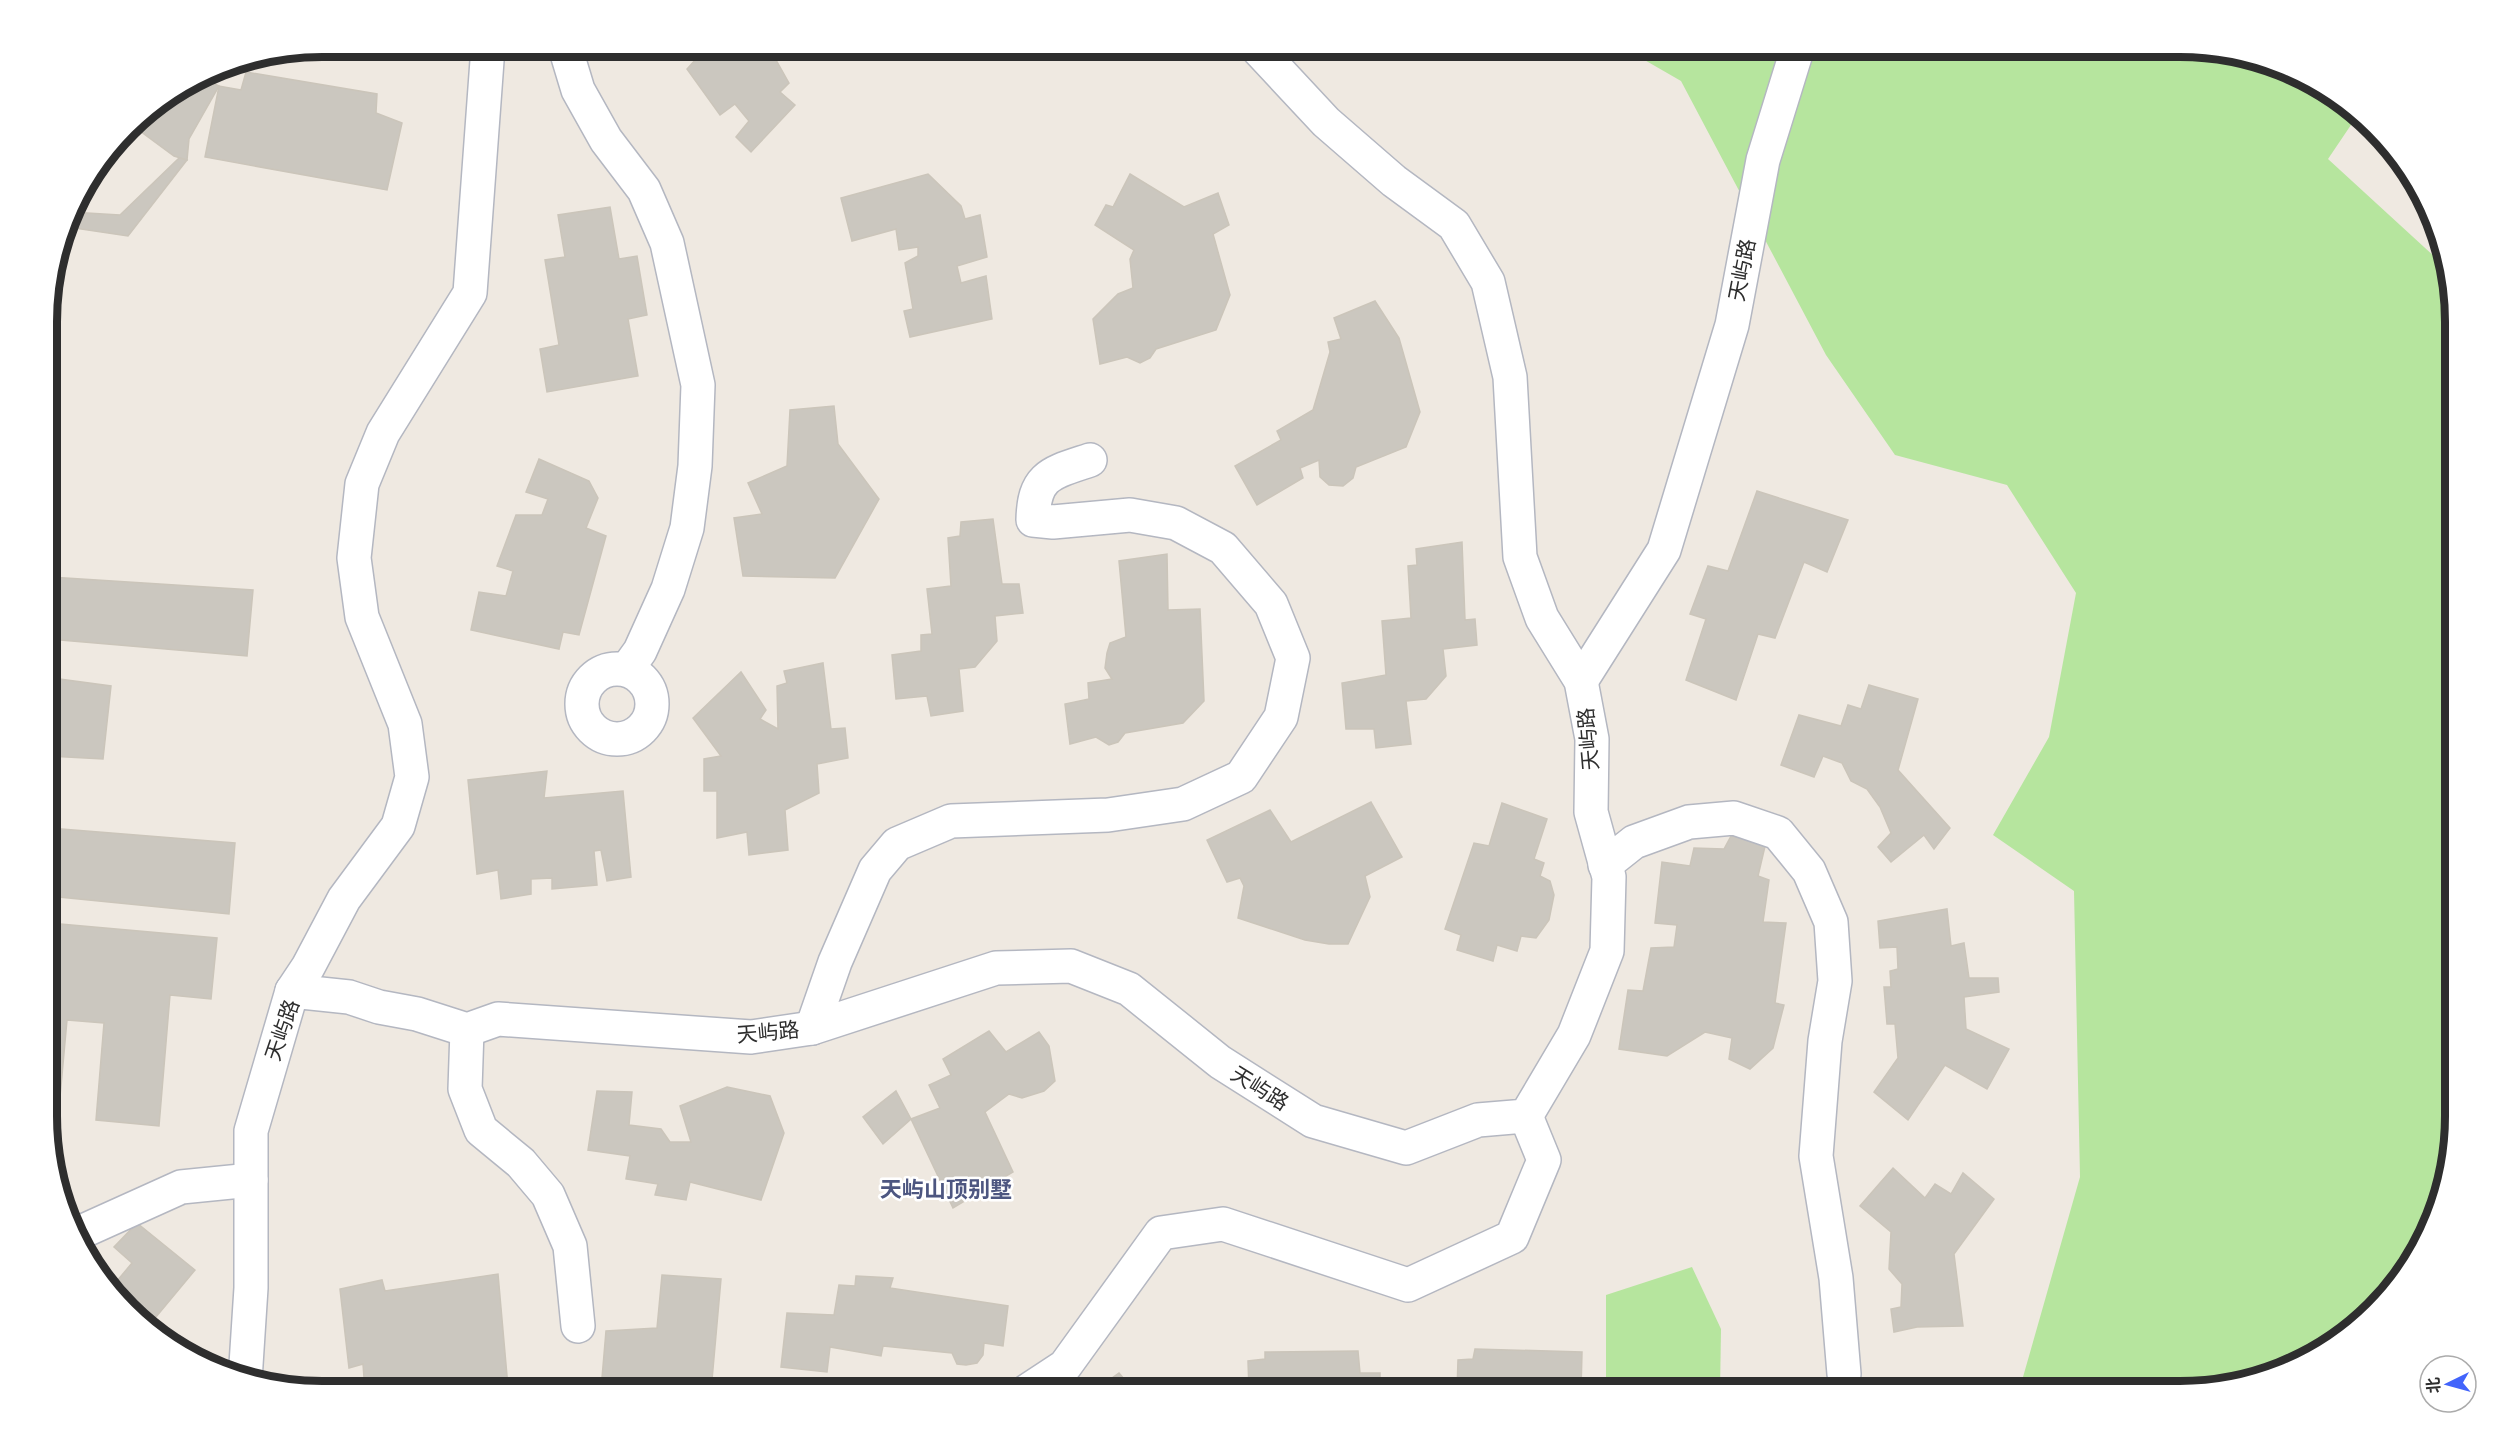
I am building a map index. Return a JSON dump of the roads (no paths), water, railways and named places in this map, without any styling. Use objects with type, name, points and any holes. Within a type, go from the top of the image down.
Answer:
[{"type":"street","points":[[292,991],[308,967],[344,899],[398,826],[412,777],[405,724],[362,617],[354,558],[362,484],[383,433],[470,293],[487,57]]},
{"type":"street","points":[[568,57],[578,90],[606,140],[644,190],[667,243],[698,385],[695,466],[687,528],[668,589],[640,651],[627,669]]},
{"type":"street","points":[[1266,57],[1326,122],[1394,181],[1454,225],[1488,282],[1510,377],[1520,557],[1542,618],[1581,681]]},
{"type":"street","name":"天屿路","points":[[246,1370],[251,1288],[251,1131],[292,991],[349,998],[417,1014],[466,1030],[498,1019],[752,1037],[812,1028],[996,968],[1071,966],[1129,989],[1220,1062],[1313,1121],[1406,1148],[1478,1120],[1526,1116],[1574,1035],[1607,951],[1609,878],[1591,812],[1592,739],[1581,681],[1664,550],[1732,325],[1763,160],[1795,57]]},
{"type":"street","points":[[812,1028],[835,962],[875,870],[897,844],[951,821],[1108,815],[1183,804],[1240,777],[1281,717],[1293,658],[1271,604],[1223,548],[1176,523],[1130,515],[1053,522],[1033,520],[1033,497],[1049,474],[1090,460]]},
{"type":"street","points":[[1605,865],[1634,842],[1689,822],[1734,819],[1778,834],[1809,872],[1831,922],[1835,981],[1825,1041],[1816,1156],[1836,1278],[1844,1374]]},
{"type":"street","points":[[466,1030],[465,1089],[481,1130],[521,1163],[548,1195],[570,1246],[578,1326]]},
{"type":"street","points":[[1043,1381],[1065,1366],[1161,1233],[1223,1224],[1408,1285],[1512,1238],[1544,1160],[1526,1116]]},
{"type":"street","points":[[83,1231],[181,1187],[251,1179]]},
{"type":"district","name":"天屿山顶别墅","points":[[946,1189]]}]
